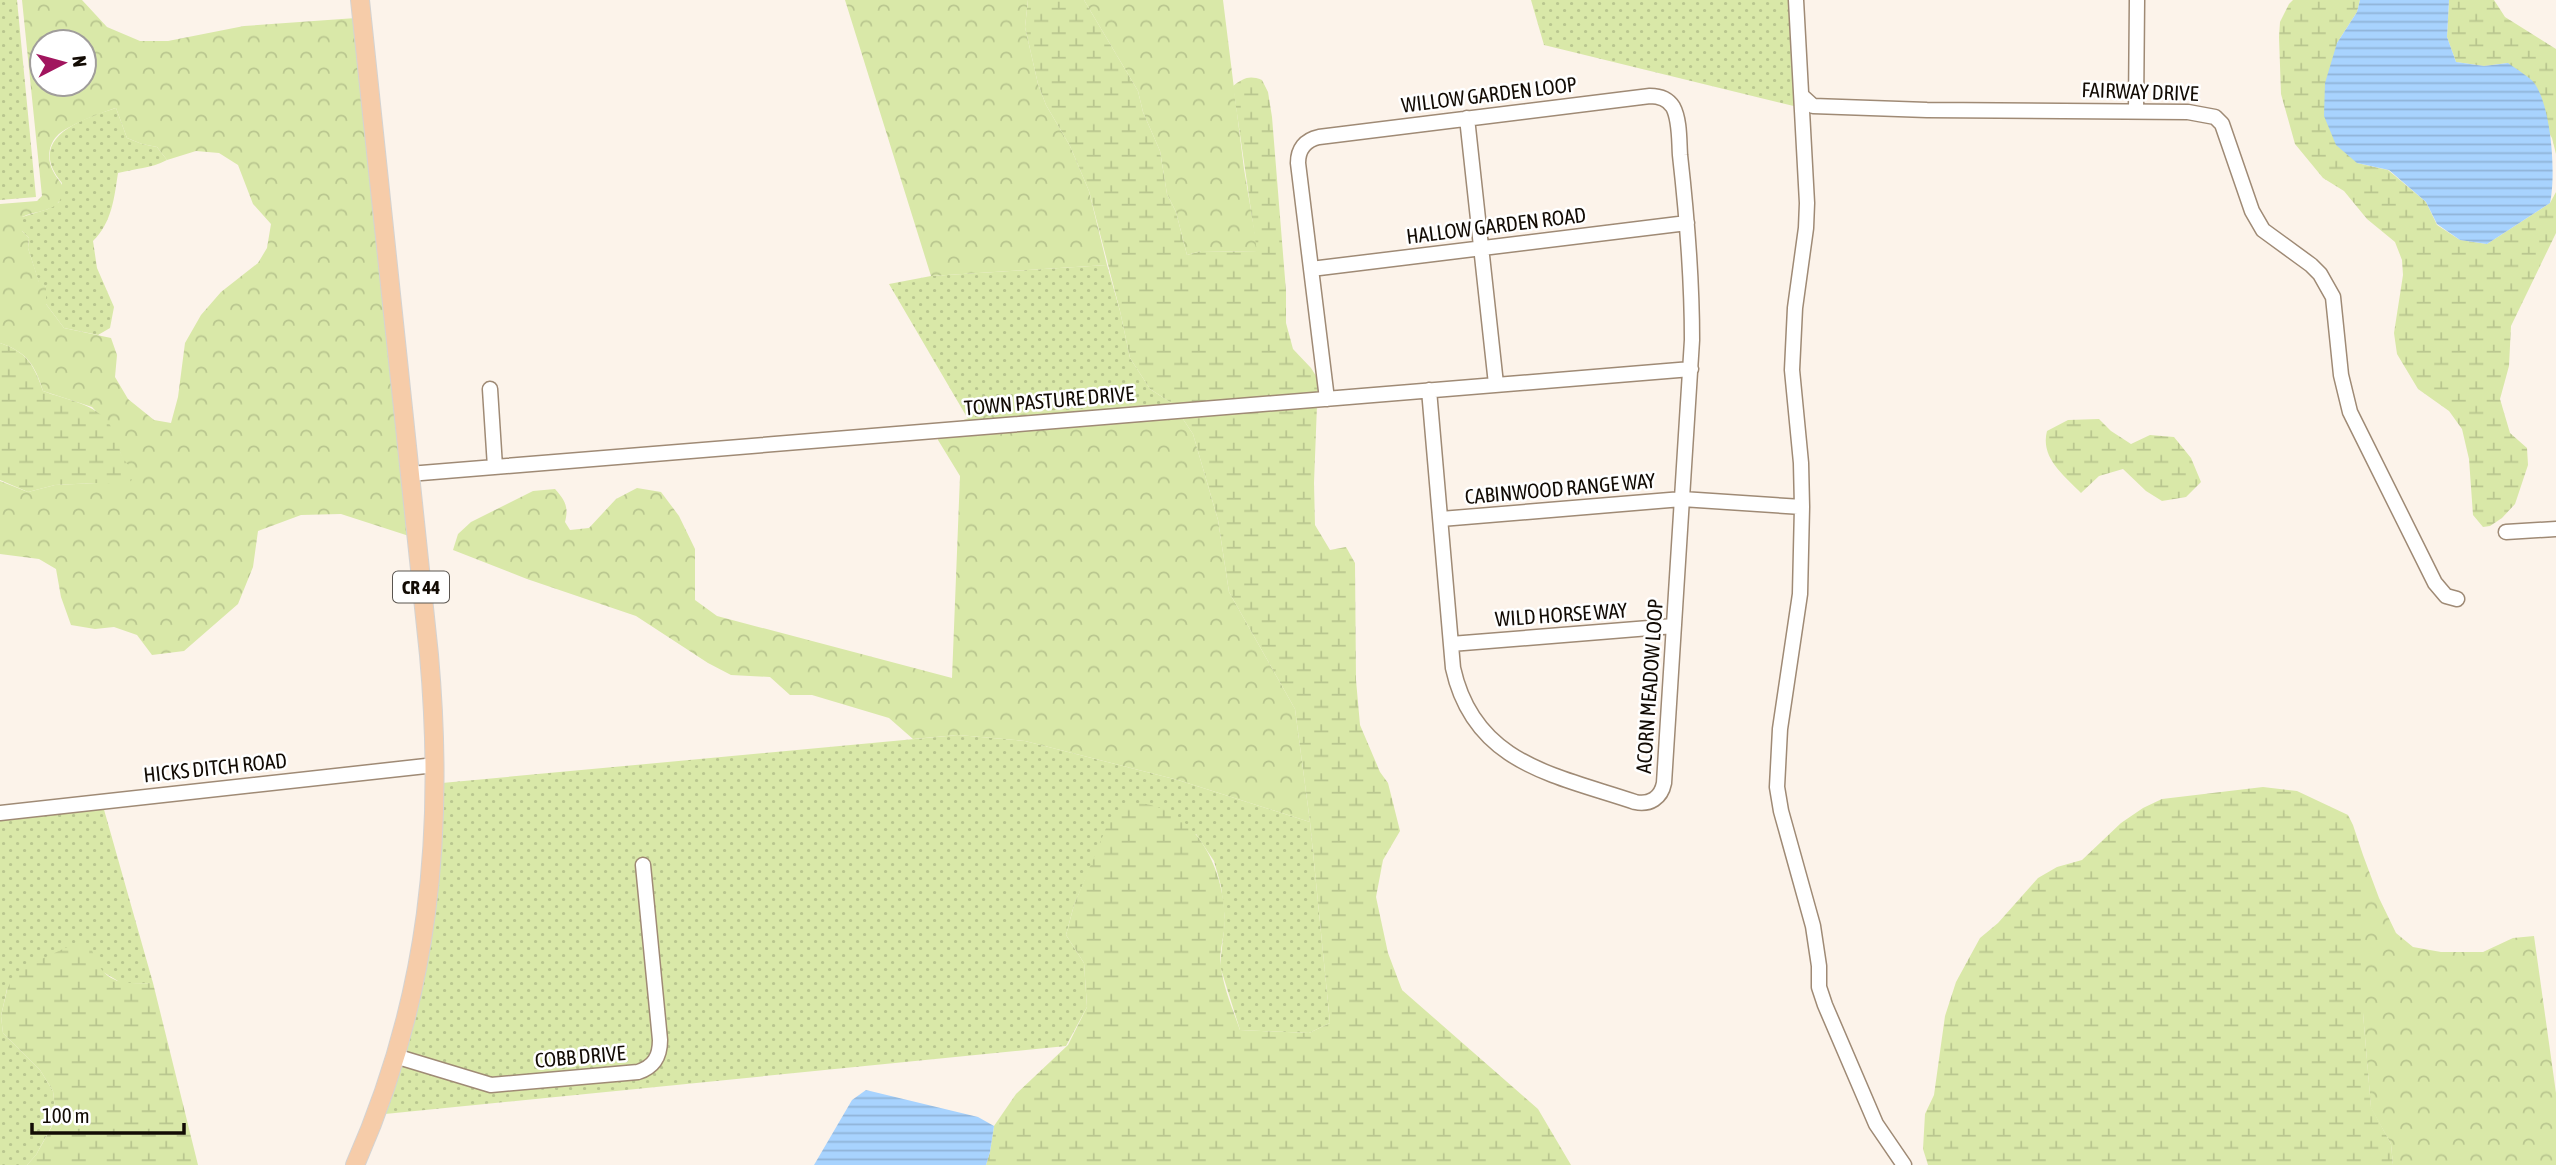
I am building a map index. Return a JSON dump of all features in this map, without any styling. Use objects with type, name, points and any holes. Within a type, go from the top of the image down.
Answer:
[{"type":"main road","name":"CR 44","points":[[355,1165],[395,1056],[416,976],[433,859],[435,765],[434,712],[360,0]]},
{"type":"street","points":[[1796,0],[1806,228],[1795,308],[1792,370],[1801,463],[1800,594],[1780,729],[1777,787],[1781,811],[1813,926],[1819,987],[1870,1112],[1903,1165]]},
{"type":"street","points":[[2136,111],[2137,0]]},
{"type":"street","name":"WILLOW GARDEN LOOP","points":[[1327,399],[1298,159],[1306,143],[1319,137],[1650,96],[1664,99],[1672,106],[1676,116],[1687,223],[1691,291],[1691,369]]},
{"type":"street","name":"FAIRWAY DRIVE","points":[[1802,96],[1814,106],[1927,110],[2188,112],[2215,117],[2222,124],[2252,211],[2263,230],[2311,265],[2328,285],[2336,311],[2343,391],[2350,412],[2435,583],[2446,596],[2457,599]]},
{"type":"street","points":[[1467,118],[1496,384]]},
{"type":"street","name":"HALLOW GARDEN ROAD","points":[[1311,269],[1687,223]]},
{"type":"street","name":"TOWN PASTURE DRIVE","points":[[409,474],[1691,369]]},
{"type":"street","name":"ACORN MEADOW LOOP","points":[[1429,390],[1453,668],[1464,701],[1483,731],[1500,747],[1530,766],[1643,803],[1656,798],[1663,786],[1691,369]]},
{"type":"street","points":[[490,389],[495,467]]},
{"type":"street","name":"CABINWOOD RANGE WAY","points":[[1441,519],[1682,499],[1802,508]]},
{"type":"street","points":[[2506,531],[2556,529]]},
{"type":"street","name":"WILD HORSE WAY","points":[[1451,644],[1674,626]]},
{"type":"street","name":"HICKS DITCH ROAD","points":[[0,813],[435,765]]},
{"type":"street","name":"COBB DRIVE","points":[[395,1056],[491,1085],[638,1072],[651,1067],[657,1057],[660,1040],[643,865]]},
{"type":"green space","points":[[0,0],[17,0],[36,197],[0,200]]},
{"type":"green space","points":[[22,0],[82,0],[107,27],[140,41],[168,41],[244,26],[356,18],[409,536],[341,514],[301,515],[258,531],[253,567],[238,604],[184,651],[152,655],[137,635],[114,627],[95,629],[71,625],[61,597],[56,569],[39,559],[0,554],[0,481],[28,492],[55,485],[96,483],[124,462],[109,425],[92,407],[43,391],[29,361],[17,351],[0,343],[0,204],[37,201],[42,196],[32,98],[98,98],[98,28],[28,28],[28,59]],"holes":[[[116,108],[127,138],[157,147],[167,160],[196,151],[219,153],[238,165],[253,204],[271,224],[267,248],[258,263],[221,292],[201,315],[185,343],[178,397],[171,423],[154,420],[128,399],[115,377],[117,355],[111,338],[64,328],[46,304],[46,287],[39,282],[28,248],[29,238],[22,231],[22,217],[53,207],[62,195],[62,184],[53,171],[49,153],[54,140],[62,132]]]},
{"type":"green space","points":[[845,0],[1028,0],[1025,27],[1038,84],[1046,105],[1070,146],[1089,191],[1107,265],[931,276]]},
{"type":"green space","points":[[1028,0],[1084,0],[1138,91],[1143,112],[1160,151],[1167,194],[1176,212],[1187,255],[1201,251],[1257,252],[1233,86],[1244,79],[1254,78],[1262,80],[1268,92],[1286,291],[1286,323],[1293,349],[1318,379],[1315,525],[1330,550],[1346,547],[1355,563],[1356,680],[1360,725],[1380,772],[1388,783],[1400,831],[1383,860],[1376,897],[1388,953],[1402,990],[1538,1109],[1571,1165],[986,1165],[994,1126],[1016,1094],[1068,1045],[1087,1007],[1084,963],[1066,935],[1074,905],[1109,821],[1124,804],[1146,804],[1181,819],[1205,847],[1214,864],[1220,883],[1225,920],[1221,968],[1226,992],[1240,1030],[1309,1033],[1330,1023],[1310,822],[1295,709],[1229,592],[1218,520],[1193,434],[1173,404],[1150,389],[1130,358],[1089,191],[1070,146],[1046,105],[1038,84],[1025,27]]},
{"type":"green space","points":[[1084,0],[1223,0],[1244,169],[1258,252],[1201,251],[1187,255],[1176,212],[1167,194],[1160,151],[1143,112],[1138,91]]},
{"type":"green space","points":[[1531,0],[1797,0],[1802,108],[1544,45]]},
{"type":"green space","points":[[2293,0],[2360,0],[2357,12],[2337,43],[2357,163],[2388,170],[2426,202],[2437,225],[2460,240],[2487,244],[2550,203],[2556,192],[2556,233],[2511,326],[2509,366],[2500,399],[2510,433],[2527,448],[2528,465],[2515,504],[2490,526],[2483,527],[2473,515],[2469,459],[2462,429],[2449,411],[2418,389],[2397,354],[2394,333],[2403,275],[2402,260],[2395,242],[2367,219],[2344,191],[2323,178],[2295,144],[2281,94],[2279,37],[2280,22]]},
{"type":"green space","points":[[2449,0],[2494,0],[2505,17],[2556,49],[2556,154],[2552,138],[2508,63],[2484,66],[2456,62],[2447,37]]},
{"type":"green space","points":[[116,108],[127,138],[157,147],[167,160],[149,167],[118,173],[108,218],[93,241],[97,268],[114,307],[110,328],[98,335],[64,328],[46,304],[46,287],[39,283],[28,248],[29,238],[22,231],[22,217],[48,209],[59,202],[62,183],[52,168],[50,154],[53,143],[73,125]]},
{"type":"green space","points":[[1107,265],[1130,358],[1150,389],[1173,404],[991,414],[968,419],[889,284],[931,276]]},
{"type":"green space","points":[[0,343],[23,355],[36,374],[43,391],[80,403],[104,418],[110,425],[122,455],[136,472],[131,481],[120,484],[55,485],[28,492],[0,480]]},
{"type":"green space","points":[[1173,404],[1193,434],[1218,520],[1229,592],[1295,709],[1310,822],[1178,780],[1025,741],[958,735],[913,739],[889,718],[812,695],[790,695],[770,677],[731,675],[636,616],[527,579],[453,550],[458,534],[471,522],[533,491],[555,489],[565,504],[565,522],[570,530],[589,528],[616,499],[637,488],[661,492],[679,516],[695,549],[695,600],[717,616],[952,678],[960,476],[938,440],[940,429],[966,419],[991,414]]},
{"type":"green space","points":[[2099,419],[2131,444],[2150,435],[2174,437],[2191,458],[2201,482],[2186,497],[2162,501],[2146,491],[2123,469],[2099,476],[2081,493],[2050,458],[2047,431],[2068,420]]},
{"type":"green space","points":[[958,735],[1025,741],[1178,780],[1310,822],[1330,1023],[1309,1033],[1240,1030],[1220,966],[1225,920],[1221,886],[1214,861],[1196,834],[1088,873],[1074,905],[1066,935],[1084,963],[1087,1007],[1066,1046],[385,1114],[442,783]]},
{"type":"green space","points":[[2263,787],[2297,791],[2348,815],[2353,825],[2363,855],[2363,1013],[2371,1107],[2391,1144],[2393,1165],[1928,1165],[1923,1149],[1925,1114],[1934,1095],[1945,1016],[1956,982],[1980,938],[1998,923],[2038,878],[2057,867],[2082,860],[2121,823],[2143,808],[2162,799]]},
{"type":"green space","points":[[103,806],[153,983],[123,984],[98,969],[7,989],[1,1016],[3,1033],[40,1070],[53,1091],[56,1118],[36,1155],[27,1165],[0,1165],[0,818]]},
{"type":"green space","points":[[2363,855],[2396,933],[2413,947],[2441,952],[2483,952],[2513,938],[2534,936],[2556,1093],[2556,1165],[2393,1165],[2391,1144],[2371,1108],[2363,1013]]},
{"type":"green space","points":[[76,943],[92,950],[102,970],[115,980],[153,983],[198,1165],[27,1165],[36,1155],[56,1119],[53,1091],[40,1070],[3,1033],[1,1016],[12,979],[31,964]]},
{"type":"water","points":[[2360,0],[2449,0],[2447,37],[2456,62],[2484,66],[2508,63],[2535,84],[2541,95],[2549,126],[2552,160],[2550,203],[2487,244],[2460,240],[2437,224],[2426,202],[2389,170],[2357,163],[2336,145],[2324,116],[2325,83],[2337,43],[2357,12]]},
{"type":"water","points":[[866,1090],[978,1117],[994,1126],[986,1165],[814,1165],[852,1100]]}]
